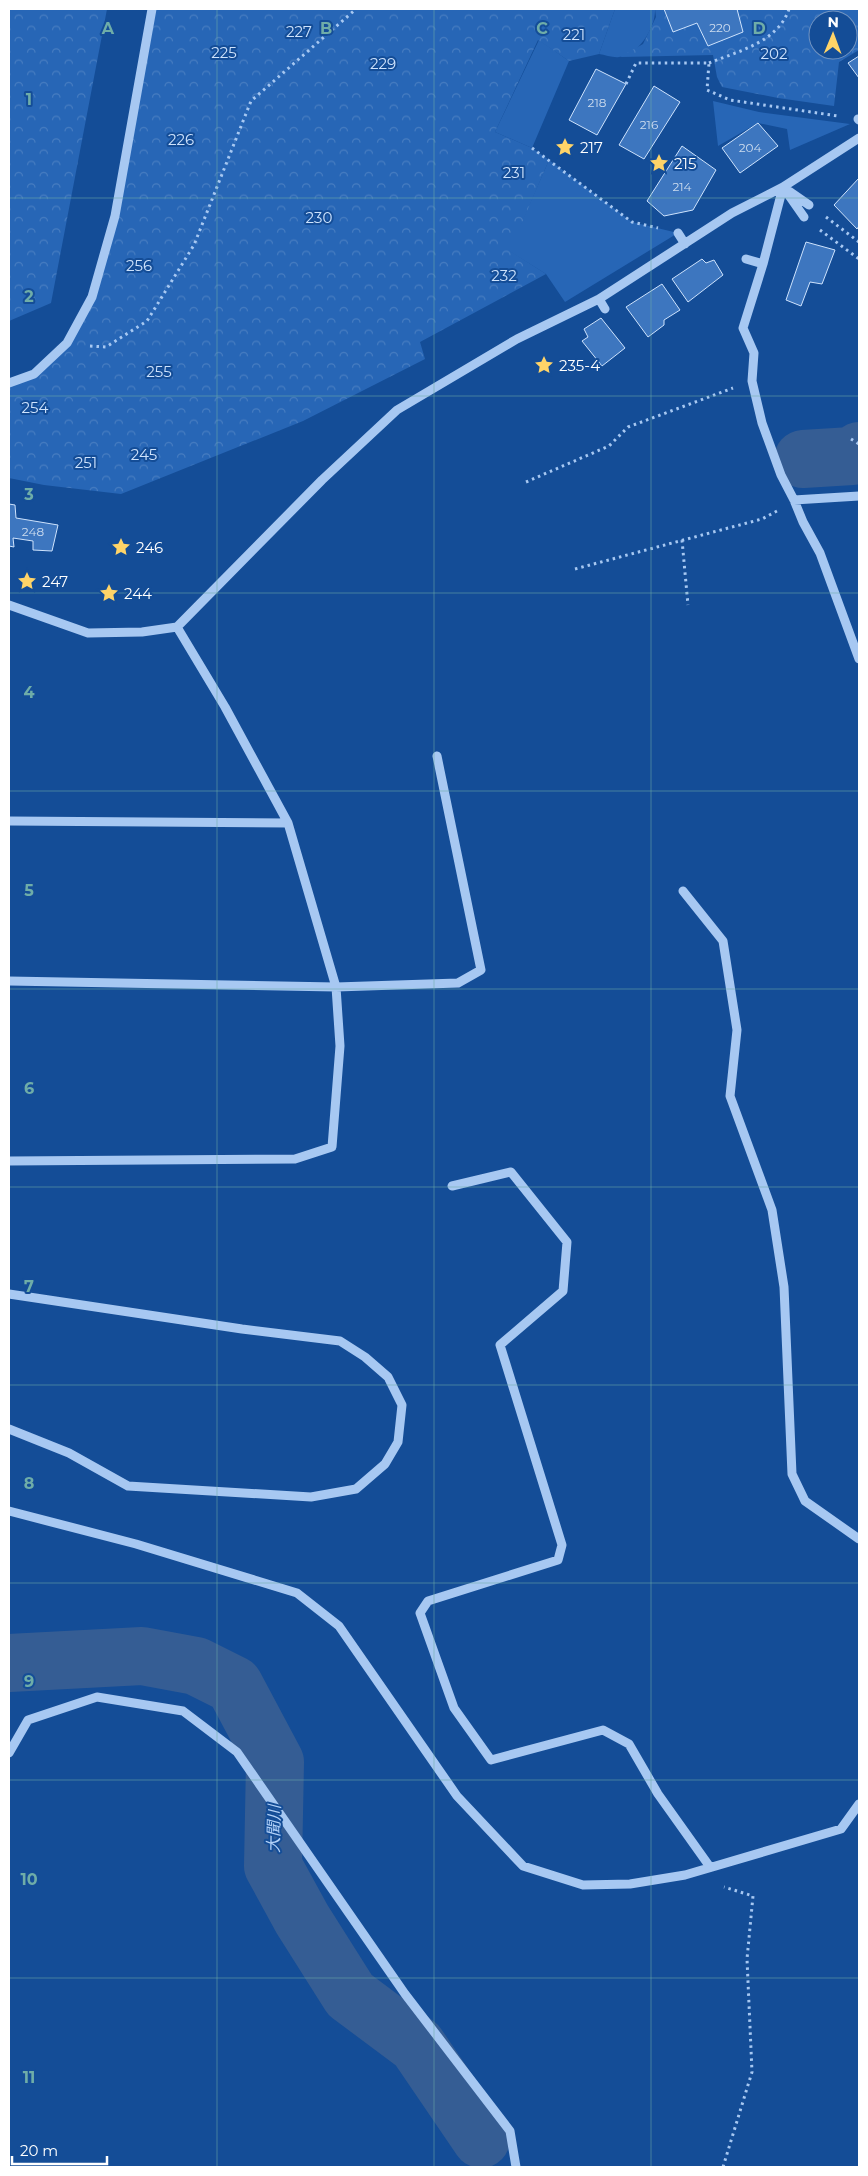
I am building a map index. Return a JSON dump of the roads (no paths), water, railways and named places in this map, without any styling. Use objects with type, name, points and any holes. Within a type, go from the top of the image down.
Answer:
[{"type":"street","points":[[9,383],[34,374],[67,343],[92,297],[115,216],[152,9]]},
{"type":"street","points":[[9,605],[88,633],[142,632],[177,627],[322,480],[397,410],[517,338],[599,299],[721,220],[782,187],[859,138]]},
{"type":"street","points":[[782,187],[809,205]]},
{"type":"street","points":[[782,187],[804,217]]},
{"type":"street","points":[[782,187],[763,264],[743,328],[754,353],[752,381],[762,424],[781,475],[794,500],[802,522],[820,553],[859,659]]},
{"type":"street","points":[[721,220],[726,229]]},
{"type":"street","points":[[678,233],[685,244]]},
{"type":"street","points":[[746,259],[763,264]]},
{"type":"street","points":[[599,299],[605,309]]},
{"type":"street","points":[[794,500],[859,496]]},
{"type":"street","points":[[9,1161],[295,1159],[332,1147],[340,1046],[336,987],[288,823],[225,707],[177,627]]},
{"type":"street","points":[[9,981],[336,987],[458,984],[481,970],[437,756]]},
{"type":"street","points":[[9,821],[288,823]]},
{"type":"street","points":[[683,891],[723,941],[737,1030],[730,1096],[772,1210],[784,1287],[792,1474],[805,1501],[859,1539]]},
{"type":"street","points":[[452,1186],[511,1172],[567,1242],[564,1291],[500,1345],[562,1545],[558,1560],[428,1601],[420,1613],[454,1708],[491,1760],[603,1730],[629,1744],[658,1794],[710,1867]]},
{"type":"street","points":[[9,1294],[340,1341],[365,1357],[388,1377],[402,1405],[398,1442],[385,1464],[356,1489],[311,1497],[128,1486],[69,1454],[9,1429]]},
{"type":"street","points":[[9,1511],[136,1544],[297,1593],[339,1626],[457,1796],[523,1866],[584,1885],[630,1884],[685,1875],[841,1829],[859,1804]]},
{"type":"street","points":[[9,1753],[28,1720],[97,1697],[183,1711],[237,1752],[404,1994],[510,2131],[516,2167]]},
{"type":"waterway","points":[[803,459],[852,456],[859,451]]},
{"type":"waterway","name":"大聞川","points":[[9,1663],[142,1656],[196,1666],[234,1685],[275,1762],[273,1866],[302,1919],[350,1995],[417,2045],[481,2139]]},
{"type":"place","name":"217","points":[[565,147]]},
{"type":"place","name":"215","points":[[659,163]]},
{"type":"place","name":"235-4","points":[[544,365]]},
{"type":"place","name":"246","points":[[121,547]]},
{"type":"place","name":"247","points":[[27,581]]},
{"type":"place","name":"244","points":[[109,593]]},
{"type":"park label","name":"227","points":[[299,31]]},
{"type":"park label","name":"221","points":[[574,34]]},
{"type":"park label","name":"225","points":[[224,52]]},
{"type":"park label","name":"202","points":[[774,53]]},
{"type":"park label","name":"229","points":[[383,63]]},
{"type":"park label","name":"226","points":[[181,139]]},
{"type":"park label","name":"231","points":[[514,172]]},
{"type":"park label","name":"230","points":[[319,217]]},
{"type":"park label","name":"256","points":[[139,265]]},
{"type":"park label","name":"232","points":[[504,275]]},
{"type":"park label","name":"255","points":[[159,371]]},
{"type":"park label","name":"254","points":[[35,407]]},
{"type":"park label","name":"245","points":[[144,454]]},
{"type":"park label","name":"251","points":[[86,462]]}]
